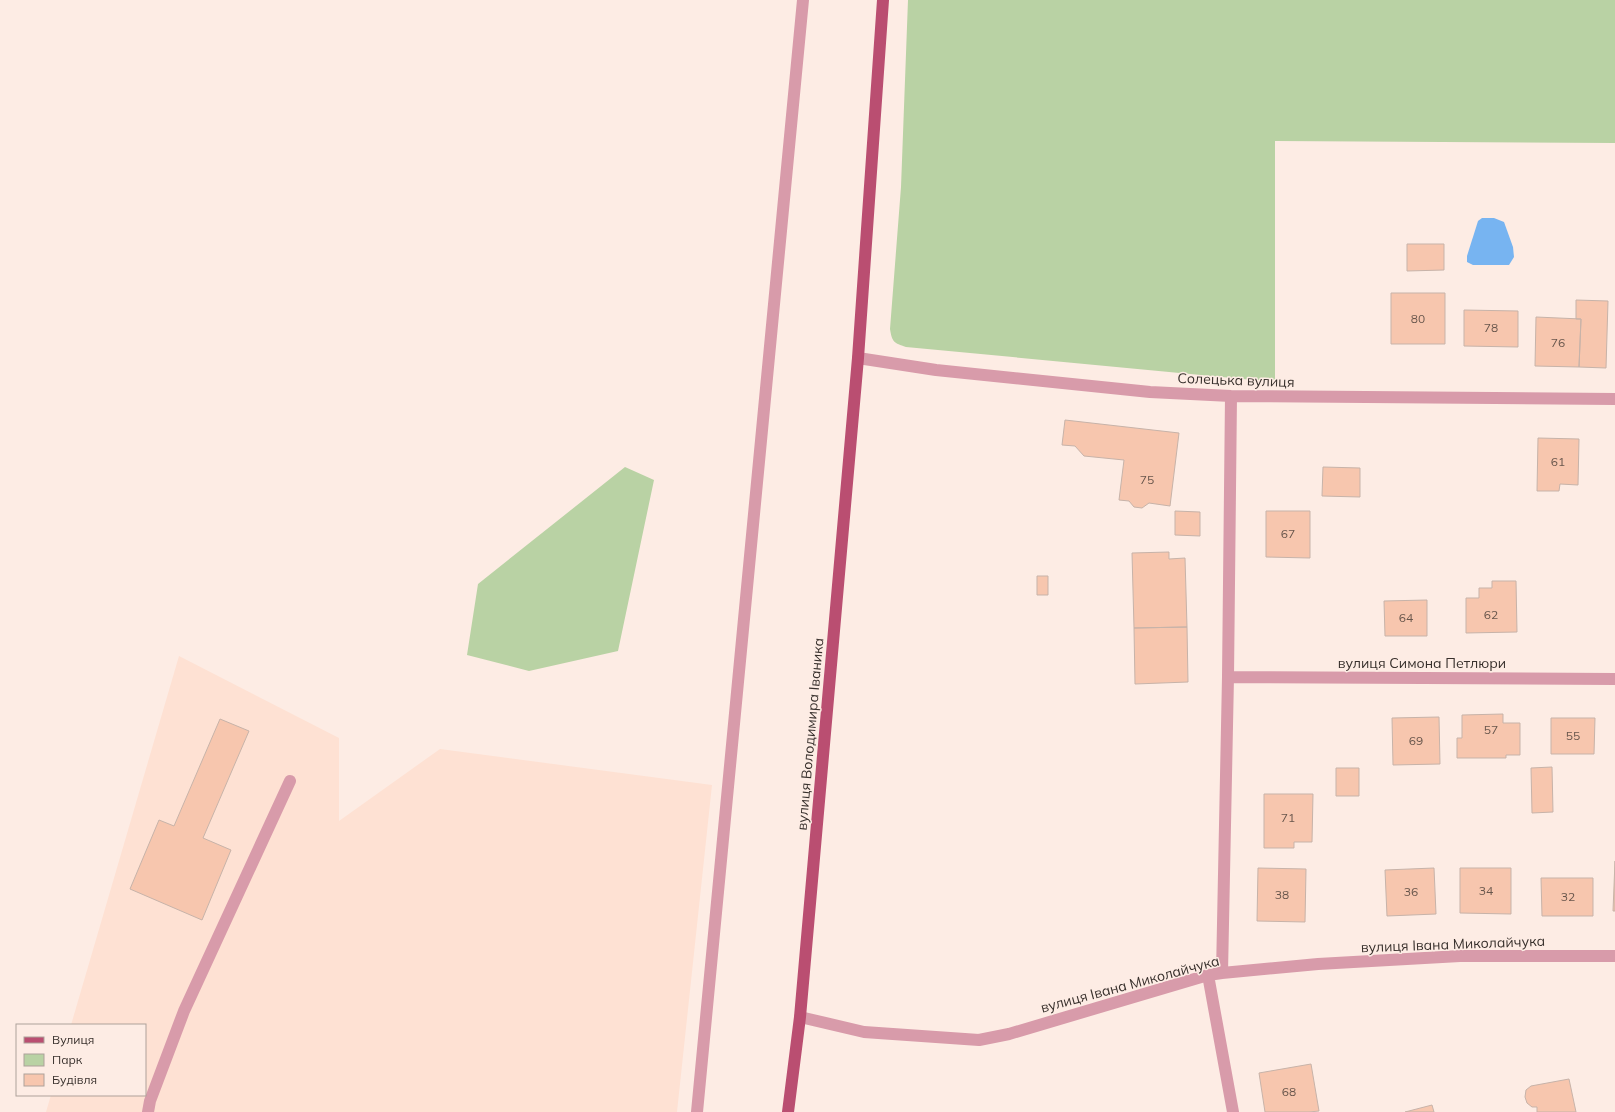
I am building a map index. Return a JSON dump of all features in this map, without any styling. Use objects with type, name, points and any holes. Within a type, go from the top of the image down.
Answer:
[{"type":"main road","name":"вулиця Володимира Іваника","points":[[788,1112],[800,1017],[858,358],[883,0]]},
{"type":"street","points":[[697,1112],[803,0]]},
{"type":"street","name":"Солецька вулиця","points":[[858,358],[936,370],[1142,391],[1231,396],[1615,399]]},
{"type":"street","points":[[1222,973],[1228,677],[1231,396]]},
{"type":"street","name":"вулиця Симона Петлюри","points":[[1228,677],[1615,679]]},
{"type":"street","points":[[148,1112],[150,1102],[184,1011],[290,781]]},
{"type":"street","name":"вулиця Івана Миколайчука","points":[[800,1017],[864,1032],[979,1040],[1009,1034],[1208,975],[1222,973],[1318,964],[1460,956],[1615,956]]},
{"type":"street","points":[[1208,975],[1233,1112]]},
{"type":"shaded area","points":[[179,656],[339,738],[339,821],[440,749],[712,785],[677,1112],[46,1112],[51,1096],[146,1096],[146,1024],[71,1024]]},
{"type":"green space","points":[[908,0],[1615,0],[1615,143],[1275,141],[1275,382],[906,347],[894,341],[890,329],[901,187]]},
{"type":"green space","points":[[625,467],[654,480],[618,651],[529,671],[467,655],[478,584]]},
{"type":"water","points":[[1482,218],[1494,218],[1504,222],[1513,247],[1514,257],[1509,265],[1473,265],[1467,262],[1467,256],[1478,221]]},
{"type":"building","points":[[1407,244],[1444,244],[1444,270],[1407,271]]},
{"type":"building","points":[[1391,293],[1445,293],[1445,344],[1391,344]]},
{"type":"building","points":[[1576,300],[1608,301],[1606,368],[1579,367],[1581,319],[1576,319]]},
{"type":"building","points":[[1464,310],[1518,311],[1518,347],[1464,346]]},
{"type":"building","points":[[1536,317],[1581,319],[1579,367],[1535,366]]},
{"type":"building","points":[[1065,420],[1179,433],[1170,506],[1149,503],[1142,508],[1134,507],[1129,501],[1119,500],[1124,460],[1084,456],[1075,446],[1062,445]]},
{"type":"building","points":[[1538,438],[1579,439],[1578,485],[1560,484],[1559,491],[1537,491]]},
{"type":"building","points":[[1323,467],[1360,468],[1360,497],[1322,496]]},
{"type":"building","points":[[1175,511],[1200,512],[1200,536],[1175,535]]},
{"type":"building","points":[[1266,511],[1310,511],[1310,558],[1266,557]]},
{"type":"building","points":[[1169,552],[1169,559],[1185,558],[1187,627],[1134,628],[1132,553]]},
{"type":"building","points":[[1037,576],[1048,576],[1048,595],[1037,595]]},
{"type":"building","points":[[1492,581],[1516,581],[1517,632],[1466,633],[1466,598],[1479,598],[1479,588],[1492,588]]},
{"type":"building","points":[[1427,600],[1427,636],[1385,636],[1384,601]]},
{"type":"building","points":[[1187,627],[1188,682],[1135,684],[1134,628]]},
{"type":"building","points":[[1503,714],[1503,723],[1520,723],[1520,755],[1506,755],[1506,758],[1457,758],[1457,738],[1462,738],[1462,715]]},
{"type":"building","points":[[1439,717],[1440,764],[1393,765],[1392,718]]},
{"type":"building","points":[[1551,718],[1595,718],[1594,754],[1551,754]]},
{"type":"building","points":[[220,719],[249,731],[203,838],[231,850],[202,920],[130,889],[159,820],[174,826]]},
{"type":"building","points":[[1552,767],[1553,812],[1532,813],[1531,768]]},
{"type":"building","points":[[1336,768],[1359,768],[1359,796],[1336,796]]},
{"type":"building","points":[[1264,794],[1313,794],[1312,842],[1294,842],[1294,848],[1264,848]]},
{"type":"building","points":[[1615,861],[1615,911],[1613,911]]},
{"type":"building","points":[[1258,868],[1306,869],[1305,922],[1257,921]]},
{"type":"building","points":[[1434,868],[1436,914],[1387,916],[1385,870]]},
{"type":"building","points":[[1460,868],[1511,868],[1511,914],[1460,913]]},
{"type":"building","points":[[1541,878],[1593,878],[1593,916],[1542,916]]},
{"type":"building","points":[[1311,1064],[1319,1111],[1265,1112],[1259,1073]]},
{"type":"building","points":[[1569,1079],[1576,1112],[1537,1112],[1537,1107],[1532,1107],[1527,1103],[1525,1097],[1526,1090],[1531,1086]]},
{"type":"building","points":[[1432,1105],[1434,1112],[1405,1112]]}]
